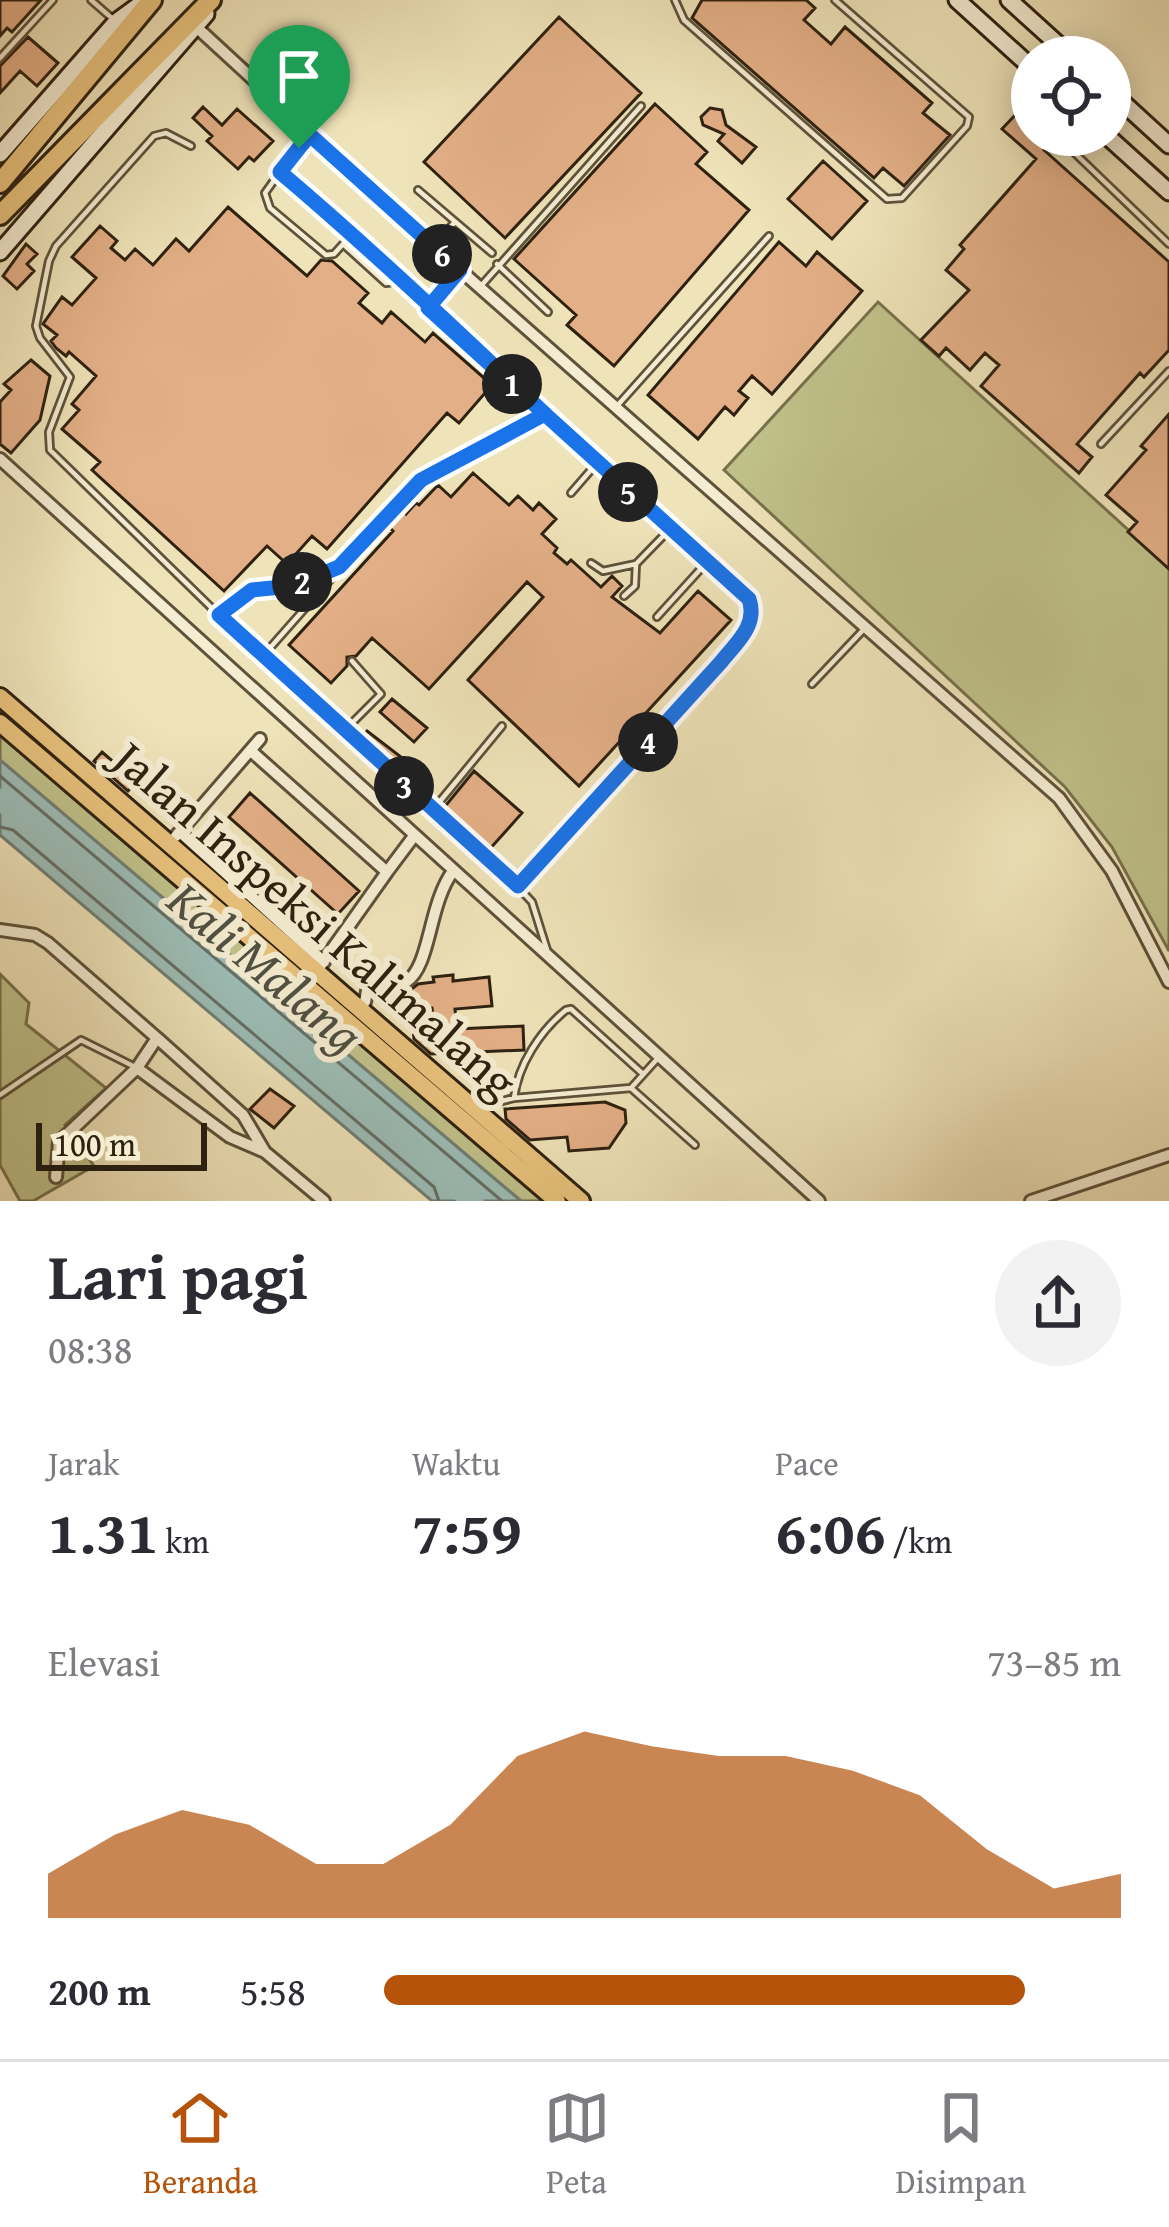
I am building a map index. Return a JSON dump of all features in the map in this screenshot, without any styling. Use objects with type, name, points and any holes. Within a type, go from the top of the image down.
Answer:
[{"type":"highway","points":[[0,183],[149,0]]},
{"type":"highway","points":[[0,215],[213,0]]},
{"type":"main road","points":[[0,154],[116,22],[149,0]]},
{"type":"main road","points":[[957,0],[1011,49]]},
{"type":"main road","points":[[1009,0],[1049,36]]},
{"type":"main road","points":[[0,253],[193,24]]},
{"type":"main road","points":[[1131,110],[1169,145]]},
{"type":"main road","points":[[1129,156],[1169,192]]},
{"type":"main road","name":"Jalan Inspeksi Kalimalang","points":[[0,697],[174,838],[320,967],[557,1201]]},
{"type":"main road","name":"Jalan Inspeksi Kalimalang","points":[[0,722],[581,1201]]},
{"type":"street","points":[[193,24],[433,246],[1059,799],[1112,871],[1169,982]]},
{"type":"street","points":[[0,459],[819,1201]]},
{"type":"street","points":[[174,838],[260,739]]},
{"type":"street","points":[[251,751],[387,872]]},
{"type":"street","points":[[320,967],[415,836]]},
{"type":"street","points":[[358,1008],[365,1002],[369,980],[406,982],[419,973],[433,911],[453,871]]},
{"type":"street","points":[[0,930],[35,935],[48,943],[243,1114],[265,1152]]},
{"type":"street","points":[[56,1177],[59,1142],[137,1068],[157,1038]]},
{"type":"street","points":[[137,1068],[230,1137],[265,1152],[324,1201]]},
{"type":"street","points":[[1031,1201],[1169,1155]]},
{"type":"lane","points":[[0,58],[52,0]]},
{"type":"lane","points":[[92,0],[116,22]]},
{"type":"lane","points":[[675,0],[684,20],[887,199],[902,198],[968,126],[969,117],[835,0]]},
{"type":"lane","points":[[480,287],[641,106]]},
{"type":"lane","points":[[191,146],[166,133],[154,136],[56,246],[49,261],[36,326],[70,377],[48,437],[53,457],[262,657],[518,886],[532,902],[549,960]]},
{"type":"lane","points":[[310,135],[265,194],[267,205],[329,256],[351,234]]},
{"type":"lane","points":[[1078,156],[1169,244]]},
{"type":"lane","points":[[280,172],[749,599],[751,625],[518,886]]},
{"type":"lane","points":[[418,190],[491,254]]},
{"type":"lane","points":[[433,246],[454,223]]},
{"type":"lane","points":[[617,406],[769,236]]},
{"type":"lane","points":[[343,244],[386,283],[399,281]]},
{"type":"lane","points":[[497,264],[548,311]]},
{"type":"lane","points":[[428,308],[460,270]]},
{"type":"lane","points":[[1101,444],[1169,370]]},
{"type":"lane","points":[[262,657],[421,480],[545,414]]},
{"type":"lane","points":[[571,493],[597,463]]},
{"type":"lane","points":[[591,563],[603,571],[636,564],[669,530]]},
{"type":"lane","points":[[657,616],[707,562]]},
{"type":"lane","points":[[624,596],[635,586],[636,564]]},
{"type":"lane","points":[[219,615],[252,590],[292,586],[339,567]]},
{"type":"lane","points":[[299,613],[310,623]]},
{"type":"lane","points":[[812,684],[866,627]]},
{"type":"lane","points":[[344,732],[381,694],[352,661]]},
{"type":"lane","points":[[432,811],[502,726]]},
{"type":"lane","points":[[514,1098],[523,1065],[544,1031],[571,1009],[644,1074]]},
{"type":"lane","points":[[0,1095],[81,1040],[137,1068]]},
{"type":"lane","points":[[470,1114],[514,1098],[631,1088],[659,1057]]},
{"type":"lane","points":[[631,1088],[695,1145]]},
{"type":"green space","points":[[878,302],[1169,567],[1169,951],[1112,847],[1065,787],[724,470]]},
{"type":"green space","points":[[0,722],[557,1201],[521,1201],[0,760]]},
{"type":"green space","points":[[0,974],[29,1003],[26,1024],[106,1088],[65,1125],[94,1166],[33,1201],[20,1201],[0,1165]]},
{"type":"water","points":[[0,760],[521,1201],[432,1201],[0,835]]},
{"type":"building","points":[[0,0],[41,0],[12,32],[7,28],[0,36]]},
{"type":"building","points":[[702,0],[806,0],[815,8],[804,20],[831,44],[845,27],[932,103],[923,113],[950,135],[904,186],[883,168],[874,178],[692,18]]},
{"type":"building","points":[[559,17],[641,93],[505,238],[424,162]]},
{"type":"building","points":[[28,37],[58,63],[37,86],[20,71],[0,93],[0,66]]},
{"type":"building","points":[[655,104],[707,152],[696,164],[749,210],[614,366],[567,325],[576,315],[514,259]]},
{"type":"building","points":[[203,107],[222,125],[237,109],[273,141],[254,161],[249,157],[238,169],[207,141],[212,136],[193,118]]},
{"type":"building","points":[[710,108],[722,110],[726,125],[756,147],[742,163],[718,141],[724,134],[703,125],[701,117]]},
{"type":"building","points":[[1033,156],[1051,156],[1169,262],[1169,350],[1144,377],[1140,373],[1077,444],[1092,457],[1079,473],[981,386],[999,365],[985,353],[970,370],[946,348],[939,356],[921,340],[969,290],[946,270],[964,249],[960,245],[1036,159]]},
{"type":"building","points":[[823,161],[867,201],[832,239],[788,199]]},
{"type":"building","points":[[228,207],[307,276],[321,260],[332,261],[368,293],[359,303],[382,323],[391,312],[425,342],[433,333],[492,385],[459,423],[447,413],[327,549],[312,536],[287,564],[267,546],[224,591],[92,470],[100,462],[62,429],[79,410],[72,404],[96,376],[69,352],[66,356],[56,348],[51,341],[57,335],[43,324],[62,297],[72,305],[96,278],[72,257],[100,226],[117,241],[111,248],[125,260],[135,249],[153,265],[176,239],[189,251]]},
{"type":"building","points":[[779,242],[806,266],[817,252],[862,291],[772,394],[752,376],[739,391],[748,398],[734,415],[725,407],[698,439],[648,395]]},
{"type":"building","points":[[26,244],[37,254],[27,264],[34,271],[17,289],[3,276]]},
{"type":"building","points":[[31,360],[50,376],[40,420],[11,453],[0,444],[0,402],[11,390],[4,384]]},
{"type":"building","points":[[1169,414],[1169,569],[1128,532],[1137,522],[1106,495],[1146,450],[1141,446]]},
{"type":"building","points":[[473,473],[509,505],[518,496],[533,510],[539,503],[556,519],[542,534],[557,548],[554,553],[567,564],[571,560],[601,587],[612,576],[622,586],[612,597],[660,633],[698,591],[731,620],[579,786],[468,680],[543,597],[527,582],[429,689],[372,638],[356,656],[347,657],[347,666],[331,683],[289,645],[393,531],[387,525],[401,509],[406,514],[438,485],[451,497]]},
{"type":"building","points":[[392,699],[427,728],[414,742],[380,712]]},
{"type":"building","points":[[367,731],[414,767],[405,777],[362,737]]},
{"type":"building","points":[[102,752],[118,766],[124,759],[135,769],[129,776],[136,782],[128,791],[94,761]]},
{"type":"building","points":[[474,771],[522,813],[488,851],[442,810]]},
{"type":"building","points":[[250,793],[359,891],[338,914],[229,817]]},
{"type":"building","points":[[453,975],[453,981],[489,977],[492,1006],[455,1009],[457,1029],[523,1026],[524,1050],[431,1054],[414,1039],[413,1027],[434,1026],[432,1008],[396,1011],[394,991],[409,991],[434,982],[433,977]]},
{"type":"building","points":[[270,1089],[294,1106],[274,1128],[250,1109]]},
{"type":"building","points":[[605,1102],[625,1110],[626,1123],[609,1148],[569,1151],[567,1137],[530,1140],[506,1119],[505,1109]]},
{"type":"waterway","name":"Kali Malang","points":[[0,799],[84,870]]},
{"type":"waterway","name":"Kali Malang","points":[[363,1108],[473,1201]]},
{"type":"route","points":[[299,148],[280,172],[330,214],[428,308],[495,368],[545,414],[421,480],[339,567],[292,586],[252,590],[219,615],[518,886],[721,662],[751,625],[753,610],[749,599],[669,530],[495,368],[428,308],[460,270],[310,135],[299,148]]}]
